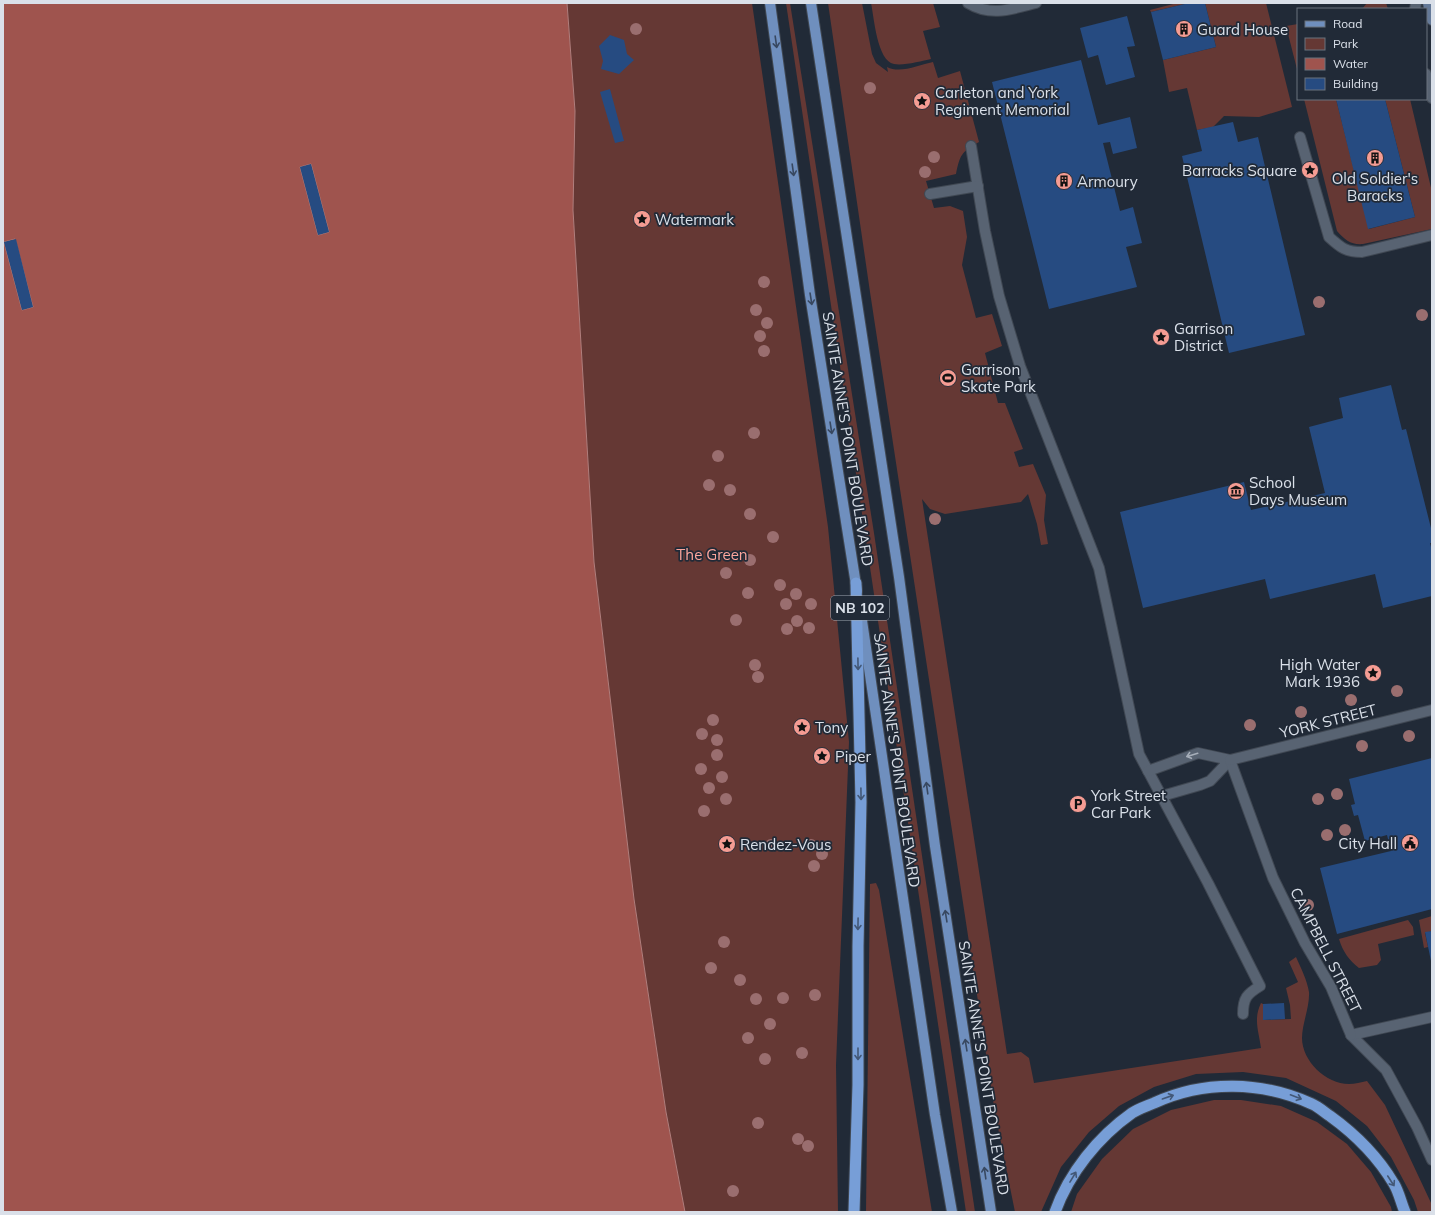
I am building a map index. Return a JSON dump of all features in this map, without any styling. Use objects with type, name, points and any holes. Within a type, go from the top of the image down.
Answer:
[{"type":"highway","points":[[854,1212],[858,1085],[858,946],[861,802],[856,583]]},
{"type":"highway","points":[[1055,1212],[1058,1202],[1074,1174],[1100,1140],[1133,1112],[1169,1096],[1204,1087],[1245,1085],[1285,1093],[1314,1104],[1345,1126],[1371,1152],[1394,1184],[1405,1212]]},
{"type":"main road","name":"SAINTE ANNE'S POINT BOULEVARD","points":[[770,3],[810,295],[856,583],[934,1107],[952,1212]]},
{"type":"main road","name":"SAINTE ANNE'S POINT BOULEVARD","points":[[811,3],[899,577],[935,846],[991,1212]]},
{"type":"main road","points":[[1428,3],[1432,20]]},
{"type":"street","points":[[968,3],[980,9],[996,12],[1036,3]]},
{"type":"street","points":[[1427,78],[1432,98]]},
{"type":"street","points":[[1300,137],[1329,237],[1340,247],[1351,252],[1362,252],[1432,235]]},
{"type":"street","points":[[971,146],[985,231],[999,296],[1020,366],[1099,568],[1139,754],[1208,883],[1260,986],[1251,991],[1243,1002],[1243,1014]]},
{"type":"street","points":[[930,194],[978,186]]},
{"type":"street","name":"YORK STREET","points":[[1230,760],[1432,710]]},
{"type":"street","points":[[1148,771],[1198,753],[1230,760]]},
{"type":"street","points":[[1162,796],[1210,781],[1230,760]]},
{"type":"street","name":"CAMPBELL STREET","points":[[1230,760],[1272,878],[1305,943],[1331,987],[1352,1035],[1386,1070],[1417,1127],[1432,1160]]},
{"type":"street","points":[[1352,1035],[1432,1017]]},
{"type":"green space","name":"The Green","points":[[567,3],[752,3],[828,527],[849,742],[836,1065],[838,1212],[685,1212],[666,1112],[634,899],[594,562],[573,210],[575,111]]},
{"type":"green space","points":[[786,3],[790,3],[874,533],[975,1212],[966,1212]]},
{"type":"green space","points":[[828,3],[862,3],[872,54],[876,63],[888,72],[887,67],[898,70],[933,62],[938,78],[960,71],[979,142],[962,155],[956,174],[926,181],[934,208],[950,206],[963,211],[967,237],[962,265],[976,318],[992,314],[1002,346],[985,353],[998,403],[1005,403],[1023,449],[1014,452],[1019,467],[1033,464],[1046,495],[1044,520],[1048,544],[1041,545],[1037,524],[1028,494],[1021,502],[945,514],[930,509],[922,499],[1007,1054],[1021,1052],[1029,1058],[1034,1083],[1261,1048],[1257,1015],[1261,1003],[1263,1004],[1263,1020],[1291,1019],[1290,1005],[1286,988],[1298,982],[1289,962],[1296,957],[1309,992],[1302,1038],[1306,1055],[1317,1070],[1332,1080],[1349,1084],[1367,1081],[1385,1105],[1432,1205],[1432,1212],[1418,1212],[1414,1200],[1391,1157],[1367,1126],[1336,1101],[1286,1078],[1243,1072],[1196,1074],[1154,1087],[1119,1106],[1089,1132],[1061,1167],[1041,1212],[1015,1212],[995,1113],[870,292]]},
{"type":"green space","points":[[871,3],[933,3],[940,27],[923,31],[931,59],[902,64],[894,64],[888,61],[877,38]]},
{"type":"green space","points":[[1177,3],[1189,3],[1151,12],[1150,10]]},
{"type":"green space","points":[[1205,3],[1266,3],[1292,107],[1259,117],[1224,116],[1213,127],[1197,130],[1187,88],[1169,92],[1163,60],[1216,47]]},
{"type":"green space","points":[[1367,3],[1386,3],[1388,8],[1363,8]]},
{"type":"green space","points":[[1297,24],[1297,69],[1286,26]]},
{"type":"green space","points":[[1304,100],[1336,100],[1369,229],[1415,217],[1385,100],[1410,100],[1432,192],[1432,229],[1363,244],[1352,243],[1337,231]]},
{"type":"green space","points":[[876,883],[879,890],[932,1212],[866,1212],[870,884]]},
{"type":"green space","points":[[1432,916],[1432,931],[1425,933],[1428,947],[1424,948],[1419,920]]},
{"type":"green space","points":[[1408,920],[1413,927],[1414,935],[1378,944],[1381,960],[1377,965],[1359,968],[1352,962],[1342,948],[1339,939]]},
{"type":"green space","points":[[1214,1100],[1241,1100],[1281,1106],[1317,1122],[1347,1144],[1371,1172],[1391,1207],[1392,1212],[1071,1212],[1077,1194],[1102,1159],[1133,1129],[1171,1110]]},
{"type":"water","points":[[3,3],[567,3],[575,111],[573,210],[594,562],[634,899],[666,1112],[685,1212],[3,1212]],"holes":[[[311,164],[329,232],[318,235],[300,167]],[[15,239],[33,307],[22,310],[4,242]]]},
{"type":"building","name":"Guard House","points":[[1189,3],[1205,3],[1216,47],[1163,60],[1151,12]]},
{"type":"building","points":[[1127,16],[1135,46],[1127,47],[1135,77],[1106,85],[1098,55],[1088,58],[1080,28]]},
{"type":"building","points":[[610,35],[624,40],[627,54],[634,60],[619,74],[601,69],[603,61],[599,46]]},
{"type":"building","name":"Armoury","points":[[1081,60],[1098,125],[1130,117],[1137,148],[1113,154],[1110,142],[1103,143],[1120,211],[1133,207],[1142,243],[1126,247],[1137,287],[1049,309],[992,82]]},
{"type":"building","points":[[610,89],[624,141],[615,143],[600,92]]},
{"type":"building","name":"Old Soldier's Baracks","points":[[1336,100],[1385,100],[1415,217],[1368,229]]},
{"type":"building","points":[[1233,122],[1238,142],[1258,137],[1305,335],[1229,353],[1182,156],[1202,151],[1197,130]]},
{"type":"building","points":[[311,164],[329,232],[318,235],[300,167]]},
{"type":"building","points":[[16,239],[33,307],[22,310],[4,242]]},
{"type":"building","points":[[1391,385],[1402,430],[1406,429],[1432,532],[1432,543],[1430,543],[1432,551],[1432,596],[1383,608],[1375,574],[1270,599],[1265,579],[1143,608],[1120,512],[1244,482],[1251,510],[1325,493],[1309,427],[1343,418],[1339,398]]},
{"type":"building","name":"City Hall","points":[[1432,758],[1432,909],[1337,934],[1320,868],[1391,851],[1387,835],[1365,841],[1358,815],[1354,816],[1351,805],[1355,804],[1349,779]]},
{"type":"building","points":[[1432,931],[1432,961],[1431,961],[1425,932]]},
{"type":"building","points":[[1284,1003],[1285,1019],[1263,1020],[1263,1004]]},
{"type":"place","name":"Guard House","points":[[1184,29]]},
{"type":"place","name":"Carleton and York Regiment Memorial","points":[[922,101]]},
{"type":"place","name":"Old Soldier's Baracks","points":[[1375,158]]},
{"type":"place","name":"Barracks Square","points":[[1310,170]]},
{"type":"place","name":"Armoury","points":[[1064,181]]},
{"type":"place","name":"Watermark","points":[[642,219]]},
{"type":"place","name":"Garrison District","points":[[1161,337]]},
{"type":"place","name":"Garrison Skate Park","points":[[948,378]]},
{"type":"place","name":"School Days Museum","points":[[1236,491]]},
{"type":"place","name":"High Water Mark 1936","points":[[1373,673]]},
{"type":"place","name":"Tony","points":[[802,727]]},
{"type":"place","name":"Piper","points":[[822,756]]},
{"type":"place","name":"York Street Car Park","points":[[1078,804]]},
{"type":"place","name":"City Hall","points":[[1410,843]]},
{"type":"place","name":"Rendez-Vous","points":[[727,844]]}]
